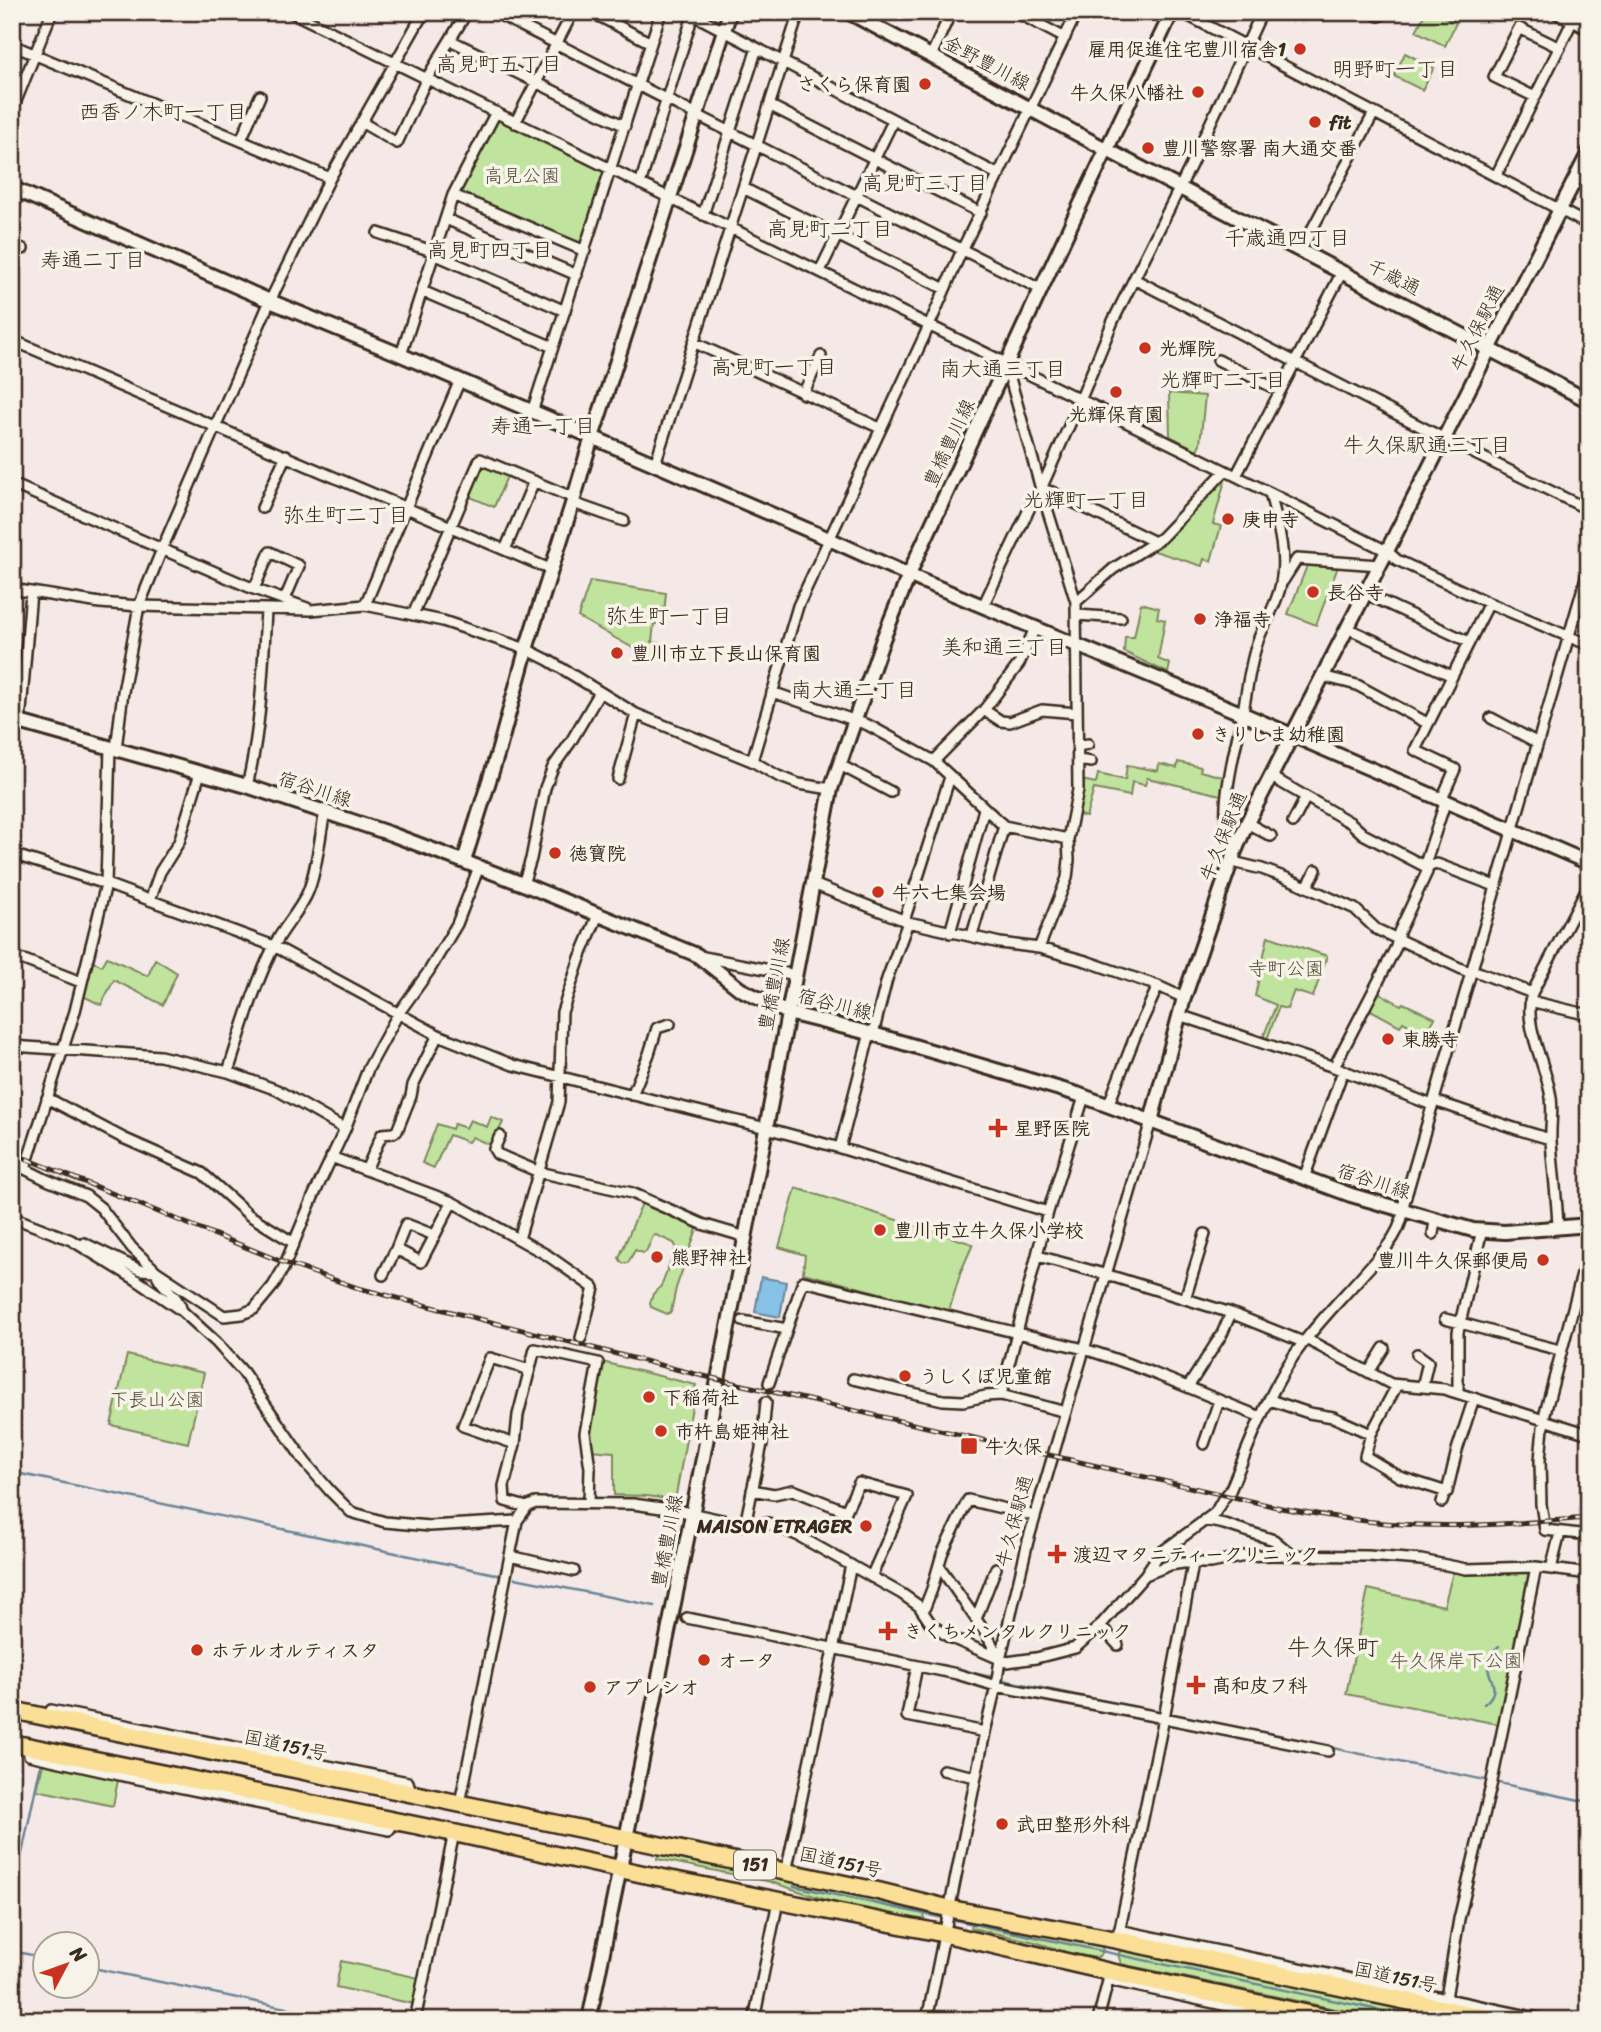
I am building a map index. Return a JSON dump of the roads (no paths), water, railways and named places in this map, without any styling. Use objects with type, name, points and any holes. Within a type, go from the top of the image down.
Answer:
[{"type":"highway","name":"国道151号","points":[[20,1712],[411,1792],[951,1909],[1118,1935],[1497,2020]]},
{"type":"highway","name":"151","points":[[20,1745],[946,1934],[1109,1976],[1338,2020]]},
{"type":"street","points":[[12,111],[52,12]]},
{"type":"street","points":[[291,12],[1236,476],[1387,551],[1397,560],[1589,645]]},
{"type":"street","points":[[424,12],[330,178],[270,301],[139,606],[113,748],[106,884],[75,1011],[25,1169],[86,1196],[101,1208],[132,1248],[156,1271],[224,1316],[242,1314],[254,1309],[283,1269],[345,1129],[368,1069],[398,1014],[429,971],[457,924],[479,867]]},
{"type":"street","points":[[361,122],[397,143],[428,78],[467,12]]},
{"type":"street","points":[[494,12],[1042,290]]},
{"type":"street","points":[[515,123],[573,12]]},
{"type":"street","points":[[591,12],[651,43]]},
{"type":"street","points":[[533,412],[661,12]]},
{"type":"street","points":[[464,861],[592,438],[730,12]]},
{"type":"street","points":[[654,464],[799,12]]},
{"type":"street","name":"金野豊川線","points":[[848,12],[1107,149]]},
{"type":"street","points":[[931,56],[951,12]]},
{"type":"street","points":[[1016,12],[1065,38]]},
{"type":"street","points":[[752,761],[798,606],[962,250],[1077,12]]},
{"type":"street","name":"豊橋豊川線","points":[[589,2020],[692,1513],[831,789],[883,639],[909,576],[1172,12]]},
{"type":"street","points":[[1181,12],[1589,225]]},
{"type":"street","points":[[983,606],[1041,489],[1113,321],[1180,188],[1262,12]]},
{"type":"street","points":[[1371,12],[1379,16],[1385,12]]},
{"type":"street","points":[[1558,12],[1589,28]]},
{"type":"street","points":[[639,184],[690,14],[999,175]]},
{"type":"street","points":[[1496,176],[1573,20]]},
{"type":"street","points":[[1535,97],[1494,77],[1518,28],[1560,48]]},
{"type":"street","points":[[450,40],[625,127]]},
{"type":"street","points":[[12,45],[330,178]]},
{"type":"street","points":[[703,215],[757,48]]},
{"type":"street","points":[[241,140],[260,96]]},
{"type":"street","points":[[769,105],[981,213]]},
{"type":"street","points":[[401,355],[453,195],[496,112]]},
{"type":"street","points":[[1301,250],[1374,113]]},
{"type":"street","points":[[820,271],[893,121]]},
{"type":"street","name":"千歳通","points":[[1107,149],[1589,401]]},
{"type":"street","name":"牛久保駅通","points":[[928,2020],[1017,1584],[1151,1121],[1178,1015],[1233,856],[1269,776],[1387,551],[1589,152]]},
{"type":"street","points":[[12,188],[829,539],[909,576],[1589,863]]},
{"type":"street","points":[[743,188],[945,289]]},
{"type":"street","points":[[453,195],[585,251]]},
{"type":"street","points":[[446,219],[577,275]]},
{"type":"street","points":[[378,233],[435,253],[565,311]]},
{"type":"street","points":[[12,245],[23,249]]},
{"type":"street","points":[[1236,476],[1342,272]]},
{"type":"street","points":[[1134,279],[1589,510]]},
{"type":"street","points":[[422,291],[553,347]]},
{"type":"street","points":[[12,340],[552,570]]},
{"type":"street","points":[[695,343],[880,428]]},
{"type":"street","points":[[803,394],[821,356]]},
{"type":"street","points":[[1218,360],[1280,391]]},
{"type":"street","points":[[1006,364],[1076,602],[1077,614],[1077,790],[1068,839],[1067,878],[1039,948]]},
{"type":"street","points":[[365,605],[460,380]]},
{"type":"street","points":[[262,508],[286,455]]},
{"type":"street","points":[[413,615],[480,459],[624,521]]},
{"type":"street","points":[[1076,602],[1113,569],[1155,542],[1224,471]]},
{"type":"street","points":[[505,550],[534,481]]},
{"type":"street","points":[[12,484],[254,589],[311,610]]},
{"type":"street","points":[[1041,489],[1155,542]]},
{"type":"street","points":[[1270,493],[1281,542],[1282,582]]},
{"type":"street","points":[[254,589],[270,552],[299,566],[285,599]]},
{"type":"street","points":[[1379,565],[1297,559],[1282,582],[1255,649],[1237,736],[1226,798],[1229,847],[1233,856],[1237,863],[1262,869],[1355,909],[1376,929],[1466,971],[1472,971],[1531,997],[1589,1015]]},
{"type":"street","points":[[460,1803],[517,1521],[527,1507],[535,1503],[633,1504],[745,1525],[768,1524],[797,1535],[902,1594],[919,1606],[931,1624],[947,1636],[1000,1660],[1013,1662],[1063,1652],[1085,1641],[1145,1576],[1159,1554],[1215,1513],[1230,1491],[1261,1417],[1291,1360],[1305,1340],[1392,1240],[1404,1211],[1404,1203],[1494,886],[1589,569]]},
{"type":"street","points":[[12,589],[100,603],[139,606],[311,610],[365,605],[443,621],[526,649],[636,714],[752,761],[778,776],[799,784],[831,789]]},
{"type":"street","points":[[16,721],[31,592]]},
{"type":"street","points":[[1364,593],[1469,642]]},
{"type":"street","points":[[1304,1178],[1338,1069],[1396,947],[1397,939],[1427,872],[1425,864],[1455,769],[1415,750],[1489,603]]},
{"type":"street","points":[[247,786],[255,751],[266,610]]},
{"type":"street","points":[[1077,614],[1121,618]]},
{"type":"street","points":[[934,761],[984,710],[1019,664],[1035,628]]},
{"type":"street","points":[[1347,628],[1451,677]]},
{"type":"street","points":[[1322,676],[1357,685],[1427,723]]},
{"type":"street","points":[[523,884],[531,859],[545,788],[553,767],[600,692]]},
{"type":"street","points":[[772,692],[868,724],[934,761],[1004,826],[1068,839]]},
{"type":"street","points":[[984,710],[1001,721],[1010,722],[1042,710],[1077,713]]},
{"type":"street","points":[[618,779],[636,714]]},
{"type":"street","points":[[1491,718],[1538,743]]},
{"type":"street","name":"宿谷川線","points":[[16,721],[247,786],[391,834],[697,955],[740,989],[788,1013],[872,1033],[1084,1097],[1351,1195],[1404,1211],[1434,1227],[1505,1232],[1589,1225]]},
{"type":"street","points":[[1078,746],[1088,744]]},
{"type":"street","points":[[1078,761],[1091,762]]},
{"type":"street","points":[[840,765],[891,792]]},
{"type":"street","points":[[150,900],[160,872],[179,842],[200,773]]},
{"type":"street","points":[[1269,776],[1351,823],[1363,834],[1426,867],[1437,864],[1494,886]]},
{"type":"street","points":[[840,1148],[887,979],[950,777]]},
{"type":"street","points":[[1293,822],[1306,797]]},
{"type":"street","points":[[950,933],[984,809]]},
{"type":"street","points":[[228,1072],[253,996],[274,946],[307,895],[324,812]]},
{"type":"street","points":[[1247,823],[1271,836]]},
{"type":"street","points":[[972,935],[1004,826]]},
{"type":"street","points":[[12,854],[106,884],[274,946],[438,1035],[513,1065],[840,1148],[1048,1212]]},
{"type":"street","points":[[1307,887],[1316,870]]},
{"type":"street","points":[[813,884],[906,921],[950,933],[1039,948],[1086,961],[1158,985],[1184,998]]},
{"type":"street","points":[[1558,1227],[1550,1139],[1551,1094],[1533,1028],[1531,997],[1589,884]]},
{"type":"street","points":[[519,1239],[559,1102],[562,1012],[598,915]]},
{"type":"street","points":[[697,955],[796,975]]},
{"type":"street","points":[[12,959],[24,960],[81,982]]},
{"type":"street","points":[[1108,1106],[1158,985]]},
{"type":"street","points":[[1178,1015],[1433,1103],[1550,1139]]},
{"type":"street","points":[[632,1095],[657,1028],[670,1024]]},
{"type":"street","points":[[366,1170],[382,1134],[397,1131],[413,1085],[438,1035]]},
{"type":"street","points":[[12,1045],[160,1056],[228,1072],[276,1090],[345,1129]]},
{"type":"street","points":[[1001,1395],[1048,1212],[1084,1097]]},
{"type":"street","points":[[47,1098],[123,1138],[202,1173],[249,1215],[294,1243]]},
{"type":"street","points":[[500,1136],[494,1149],[496,1154],[539,1172],[632,1192],[702,1224],[746,1237]]},
{"type":"street","points":[[331,1157],[452,1202],[571,1270],[594,1289],[581,1338]]},
{"type":"street","points":[[396,1249],[421,1262],[452,1202]]},
{"type":"street","points":[[12,1217],[71,1240],[182,1311],[216,1342],[243,1372],[305,1462],[351,1512],[385,1521],[429,1527],[517,1521]]},
{"type":"street","points":[[383,1275],[406,1224],[435,1235]]},
{"type":"street","points":[[1458,1392],[1458,1332],[1482,1230]]},
{"type":"street","points":[[1185,1299],[1205,1234]]},
{"type":"street","points":[[71,1240],[100,1250],[140,1270],[156,1271]]},
{"type":"street","points":[[1589,1248],[1560,1350],[1544,1420],[1540,1460],[1541,1504],[1545,1530],[1589,1535]]},
{"type":"street","points":[[1038,1256],[1231,1313],[1305,1340],[1397,1385],[1458,1392],[1516,1413],[1589,1434]]},
{"type":"street","points":[[156,1271],[158,1279],[174,1293],[182,1311]]},
{"type":"street","points":[[769,1383],[803,1281],[1084,1349],[1121,1360],[1130,1366],[1261,1417]]},
{"type":"street","points":[[1188,1387],[1222,1334],[1231,1313]]},
{"type":"street","points":[[1445,1319],[1560,1350]]},
{"type":"street","points":[[743,1321],[787,1329]]},
{"type":"street","points":[[1368,1372],[1384,1348]]},
{"type":"street","points":[[527,1507],[505,1501],[504,1486],[516,1444],[518,1415],[535,1349],[598,1363],[585,1433],[590,1468],[589,1503]]},
{"type":"street","points":[[1417,1354],[1429,1362],[1422,1387]]},
{"type":"street","points":[[516,1444],[463,1426],[490,1358],[530,1370]]},
{"type":"street","points":[[853,1379],[943,1400],[963,1401],[986,1395],[1001,1395],[1066,1412]]},
{"type":"street","points":[[1397,1385],[1371,1434],[1367,1457],[1400,1477],[1445,1492]]},
{"type":"street","points":[[1442,1502],[1474,1398]]},
{"type":"street","points":[[1270,1400],[1308,1413],[1333,1417],[1371,1434]]},
{"type":"street","points":[[1204,1444],[1219,1401]]},
{"type":"street","points":[[745,1525],[762,1444],[766,1402]]},
{"type":"street","points":[[752,1490],[774,1494],[793,1490],[846,1511],[859,1483],[907,1496],[871,1577]]},
{"type":"street","points":[[923,1612],[942,1554],[968,1500],[1035,1516]]},
{"type":"street","points":[[1204,1520],[1274,1540],[1292,1555]]},
{"type":"street","points":[[1551,1569],[1560,1533]]},
{"type":"street","points":[[1145,1576],[1170,1565],[1183,1563],[1211,1563],[1245,1556],[1292,1555],[1421,1560],[1466,1569],[1536,1567],[1589,1574]]},
{"type":"street","points":[[510,1556],[574,1570]]},
{"type":"street","points":[[1193,1564],[1118,1935],[1548,2020]]},
{"type":"street","points":[[786,1872],[851,1565]]},
{"type":"street","points":[[939,1566],[987,1635],[1000,1660]]},
{"type":"street","points":[[1446,1998],[1459,1919],[1536,1567]]},
{"type":"street","points":[[976,1619],[996,1569]]},
{"type":"street","points":[[687,1618],[917,1665],[996,1686],[1328,1751]]},
{"type":"street","points":[[1100,1625],[1118,1645]]},
{"type":"street","points":[[917,1665],[907,1716],[985,1732]]},
{"type":"street","points":[[943,1770],[976,1777]]},
{"type":"street","points":[[415,2020],[454,1833]]},
{"type":"street","points":[[754,2020],[778,1901]]},
{"type":"street","points":[[1098,2020],[1109,1976],[1293,2020]]},
{"type":"water","points":[[761,1277],[786,1282],[780,1317],[755,1312]]},
{"type":"waterway","points":[[12,1472],[500,1575]]},
{"type":"waterway","points":[[515,1578],[655,1606]]},
{"type":"waterway","points":[[692,1613],[828,1642]]},
{"type":"waterway","points":[[841,1645],[923,1663]]},
{"type":"waterway","points":[[1484,1704],[1494,1689],[1488,1662],[1499,1646]]},
{"type":"waterway","points":[[957,1670],[992,1677]]},
{"type":"waterway","points":[[1003,1680],[1260,1733]]},
{"type":"waterway","points":[[1328,1747],[1589,1802]]},
{"type":"waterway","points":[[12,1901],[41,1763]]},
{"type":"waterway","points":[[794,1886],[943,1918]]},
{"type":"waterway","points":[[950,1919],[1426,2020]]},
{"type":"waterway","points":[[12,1951],[32,1955]]},
{"type":"waterway","points":[[102,1970],[329,2017]]},
{"type":"railway","points":[[12,1153],[285,1263],[358,1288],[699,1375],[1316,1514],[1385,1523],[1442,1525],[1589,1518]]},
{"type":"place","name":"雇用促進住宅豊川宿舎1","points":[[1300,49]]},
{"type":"place","name":"さくら保育園","points":[[925,84]]},
{"type":"place","name":"牛久保八幡社","points":[[1198,92]]},
{"type":"place","name":"fit","points":[[1315,122]]},
{"type":"place","name":"豊川警察署 南大通交番","points":[[1148,148]]},
{"type":"place","name":"光輝院","points":[[1145,348]]},
{"type":"place","name":"光輝保育園","points":[[1116,392]]},
{"type":"place","name":"庚申寺","points":[[1228,519]]},
{"type":"place","name":"長谷寺","points":[[1313,592]]},
{"type":"place","name":"浄福寺","points":[[1200,619]]},
{"type":"place","name":"豊川市立下長山保育園","points":[[617,653]]},
{"type":"place","name":"きりしま幼稚園","points":[[1198,734]]},
{"type":"place","name":"徳寶院","points":[[555,853]]},
{"type":"place","name":"牛六七集会場","points":[[878,892]]},
{"type":"place","name":"東勝寺","points":[[1388,1039]]},
{"type":"place","name":"星野医院","points":[[998,1128]]},
{"type":"place","name":"豊川市立牛久保小学校","points":[[880,1230]]},
{"type":"place","name":"熊野神社","points":[[657,1257]]},
{"type":"place","name":"豊川牛久保郵便局","points":[[1543,1260]]},
{"type":"place","name":"うしくぼ児童館","points":[[905,1376]]},
{"type":"place","name":"下稲荷社","points":[[649,1397]]},
{"type":"place","name":"市杵島姫神社","points":[[661,1431]]},
{"type":"place","name":"牛久保","points":[[969,1446]]},
{"type":"place","name":"MAISON ETRAGER","points":[[866,1526]]},
{"type":"place","name":"渡辺マタニティークリニック","points":[[1057,1554]]},
{"type":"place","name":"きくちメンタルクリニック","points":[[888,1631]]},
{"type":"place","name":"ホテルオルティスタ","points":[[197,1650]]},
{"type":"place","name":"オータ","points":[[704,1660]]},
{"type":"place","name":"髙和皮フ科","points":[[1196,1685]]},
{"type":"place","name":"アプレシオ","points":[[590,1687]]},
{"type":"place","name":"武田整形外科","points":[[1002,1824]]},
{"type":"district","name":"高見町五丁目","points":[[499,64]]},
{"type":"district","name":"明野町一丁目","points":[[1395,69]]},
{"type":"district","name":"西香ノ木町一丁目","points":[[163,112]]},
{"type":"district","name":"高見町三丁目","points":[[925,183]]},
{"type":"district","name":"高見町二丁目","points":[[830,229]]},
{"type":"district","name":"千歳通四丁目","points":[[1287,238]]},
{"type":"district","name":"高見町四丁目","points":[[490,250]]},
{"type":"district","name":"寿通二丁目","points":[[93,260]]},
{"type":"district","name":"高見町一丁目","points":[[774,367]]},
{"type":"district","name":"南大通三丁目","points":[[1003,369]]},
{"type":"district","name":"光輝町二丁目","points":[[1223,380]]},
{"type":"district","name":"寿通一丁目","points":[[543,426]]},
{"type":"district","name":"牛久保駅通三丁目","points":[[1427,445]]},
{"type":"district","name":"光輝町一丁目","points":[[1086,500]]},
{"type":"district","name":"弥生町二丁目","points":[[346,515]]},
{"type":"district","name":"弥生町一丁目","points":[[669,616]]},
{"type":"district","name":"美和通三丁目","points":[[1004,647]]},
{"type":"district","name":"南大通二丁目","points":[[854,690]]},
{"type":"district","name":"牛久保町","points":[[1333,1647]]},
{"type":"park label","name":"高見公園","points":[[522,175]]},
{"type":"park label","name":"寺町公園","points":[[1286,968]]},
{"type":"park label","name":"下長山公園","points":[[157,1399]]},
{"type":"park label","name":"牛久保岸下公園","points":[[1456,1660]]}]
